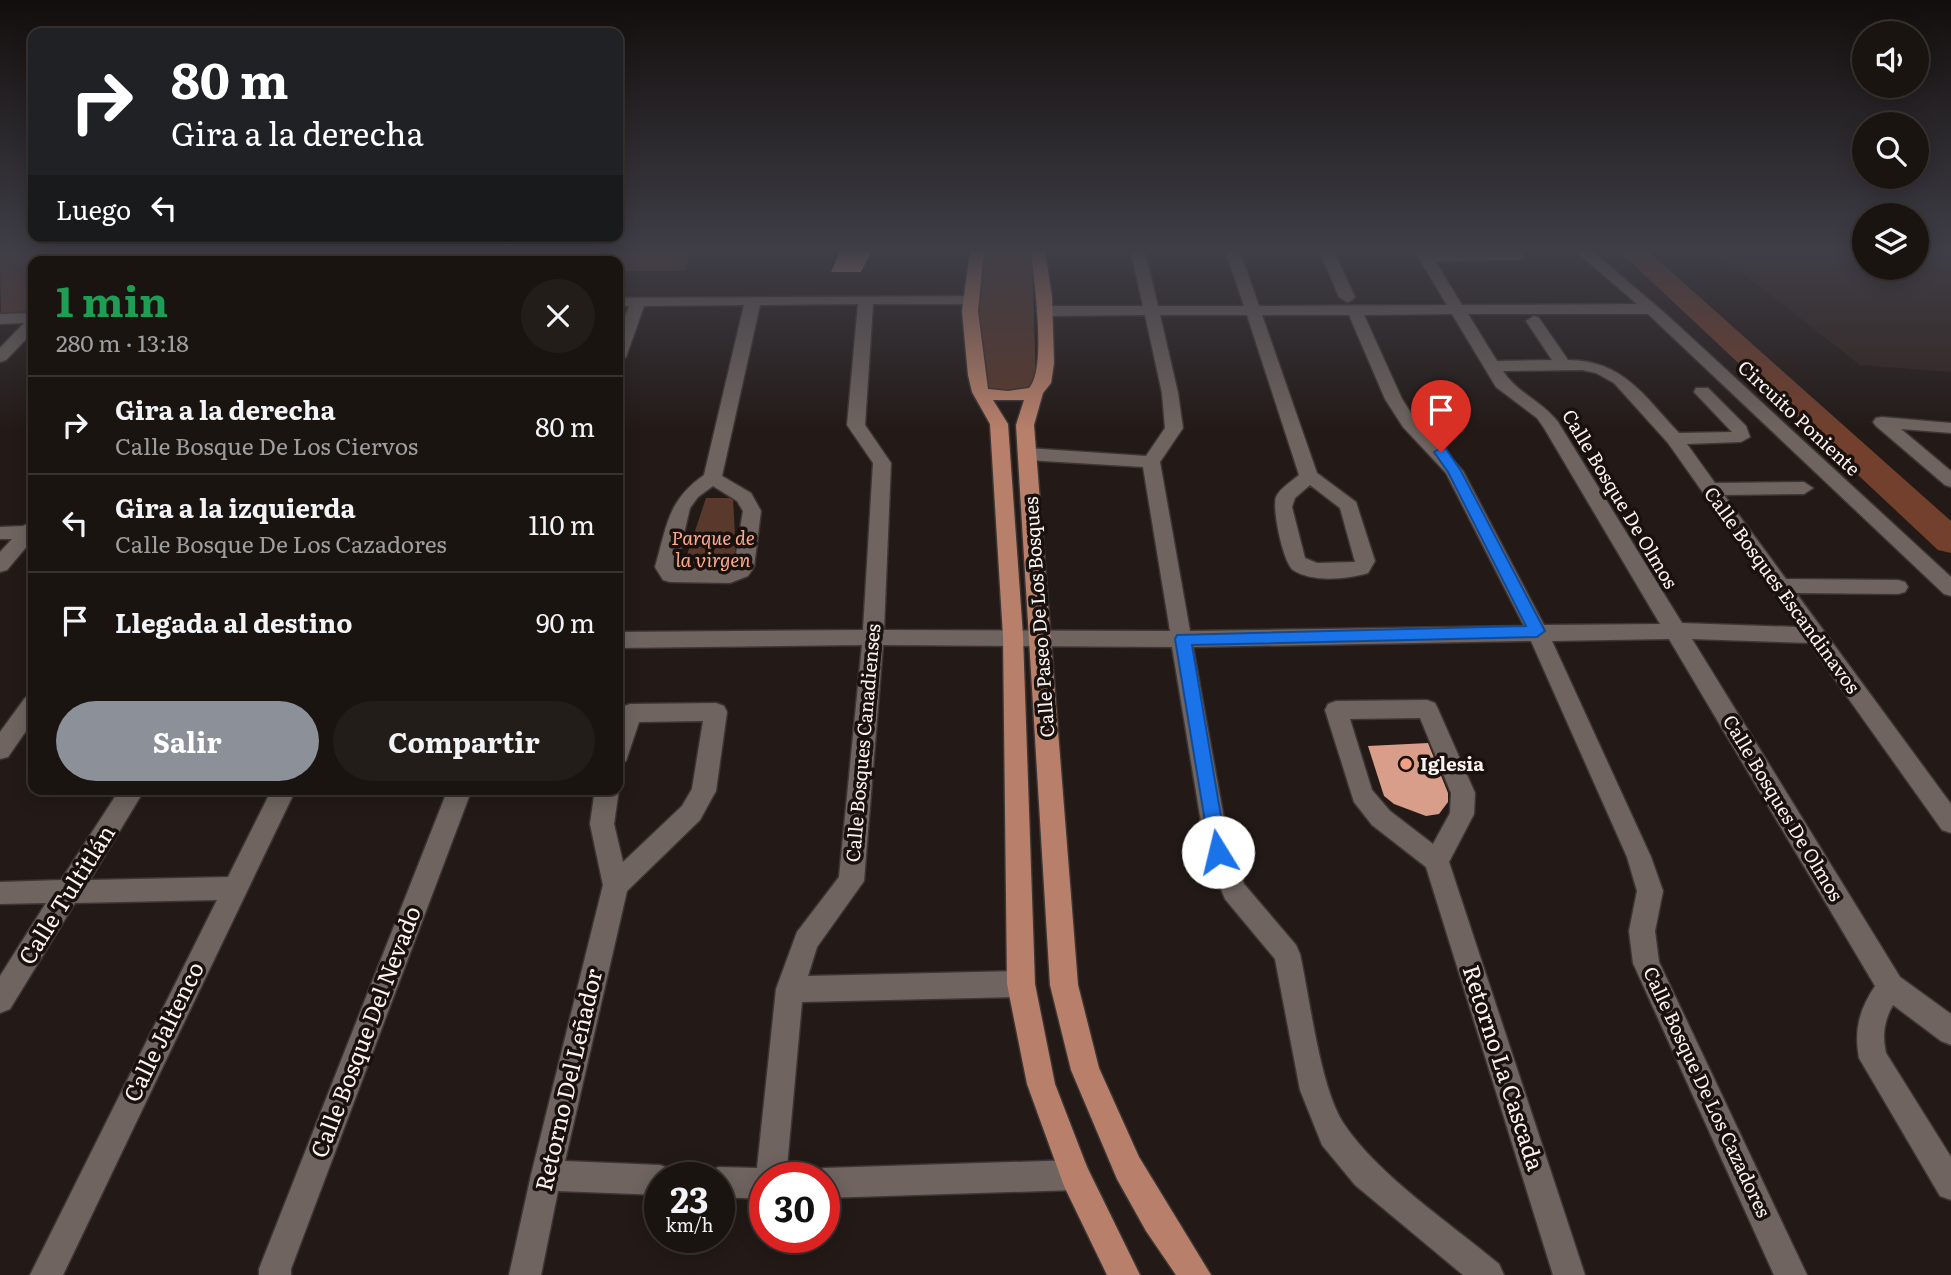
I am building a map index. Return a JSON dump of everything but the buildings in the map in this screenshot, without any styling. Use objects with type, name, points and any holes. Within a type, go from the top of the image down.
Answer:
[{"type":"main road","name":"Calle Paseo De Los Bosques","points":[[971,312],[980,392],[999,424],[1013,636],[1021,984],[1041,1084],[1075,1175],[1124,1275]]},
{"type":"main road","name":"Calle Paseo De Los Bosques","points":[[1044,312],[1046,363],[1043,383],[1035,392],[1025,425],[1064,985],[1085,1070],[1128,1168],[1157,1220],[1195,1275]]},
{"type":"main road","points":[[980,392],[1001,397],[1021,397],[1035,392]]},
{"type":"street","points":[[623,336],[629,312]]},
{"type":"street","points":[[712,478],[744,497],[751,511],[744,567],[730,576],[670,575],[666,568],[681,508],[691,493],[712,478],[750,312]]},
{"type":"street","name":"Calle Bosques Canadienses","points":[[773,1162],[790,989],[806,941],[851,881],[873,639],[882,463],[875,450],[860,438],[856,425],[865,312]]},
{"type":"street","points":[[1151,312],[1170,393],[1174,428],[1150,462],[1183,639],[1218,852],[1234,891],[1287,954],[1314,1090],[1334,1134],[1366,1174],[1488,1275]]},
{"type":"street","points":[[1254,312],[1309,476],[1349,506],[1364,561],[1361,568],[1310,569],[1298,565],[1283,507],[1286,496],[1309,476]]},
{"type":"street","name":"Calle Bosque De Los Cazadores","points":[[1354,312],[1408,422],[1441,452],[1454,471],[1537,631],[1639,857],[1650,891],[1642,931],[1646,963],[1791,1275]]},
{"type":"street","name":"Calle Bosque De Olmos","points":[[1457,312],[1508,388],[1543,414],[1552,426],[1675,631]]},
{"type":"street","name":"Circuito Poniente","points":[[1654,312],[1951,589]]},
{"type":"street","points":[[0,319],[28,320]]},
{"type":"street","points":[[1534,321],[1563,365]]},
{"type":"street","points":[[0,357],[28,326]]},
{"type":"street","points":[[1492,366],[1563,365]]},
{"type":"street","name":"Calle Bosques Escandinavos","points":[[1563,365],[1601,369],[1620,380],[1674,439],[1951,823]]},
{"type":"street","points":[[1674,439],[1741,437],[1740,430],[1702,392]]},
{"type":"street","points":[[1951,428],[1882,422],[1951,481]]},
{"type":"street","points":[[1027,454],[1150,462]]},
{"type":"street","points":[[1709,489],[1804,488]]},
{"type":"street","points":[[0,533],[28,530]]},
{"type":"street","points":[[0,565],[28,534]]},
{"type":"street","points":[[1781,586],[1898,587]]},
{"type":"street","points":[[623,640],[1013,636],[1183,639],[1537,631],[1815,635]]},
{"type":"street","name":"Calle Bosques De Olmos","points":[[1675,631],[1890,986],[1951,1031]]},
{"type":"street","points":[[1427,709],[1463,793],[1462,814],[1436,861],[1381,818],[1362,795],[1336,710],[1427,709]]},
{"type":"street","points":[[0,750],[28,711]]},
{"type":"street","points":[[616,885],[691,813],[704,791],[716,712],[630,713],[623,737]]},
{"type":"street","name":"Calle Tultitlán","points":[[0,1000],[129,795]]},
{"type":"street","name":"Calle Jaltenco","points":[[46,1275],[233,888],[281,795]]},
{"type":"street","name":"Calle Bosque Del Nevado","points":[[275,1275],[458,795]]},
{"type":"street","points":[[606,795],[602,824],[616,885]]},
{"type":"street","name":"Retorno La Cascada","points":[[1436,861],[1569,1275]]},
{"type":"street","name":"Retorno Del Leñador","points":[[525,1275],[546,1175],[616,885]]},
{"type":"street","points":[[0,893],[233,888]]},
{"type":"street","points":[[790,989],[1021,984]]},
{"type":"street","points":[[1890,986],[1869,1019],[1868,1039],[1873,1058],[1951,1185]]},
{"type":"street","points":[[546,1175],[644,1179]]},
{"type":"street","points":[[840,1182],[1075,1175]]},
{"type":"shaded area","points":[[1791,312],[1951,312],[1951,372],[1860,365]]},
{"type":"green space","points":[[978,312],[1034,312],[1036,385],[1013,393],[999,393],[975,387]]},
{"type":"green space","name":"Parque de la virgen","points":[[706,498],[733,498],[737,574],[681,573]]},
{"type":"waterway","points":[[1698,312],[1951,541]]},
{"type":"place","name":"Iglesia","points":[[1406,764]]},
{"type":"route","points":[[1218,852],[1183,639],[1537,631],[1454,471],[1441,452]]}]
